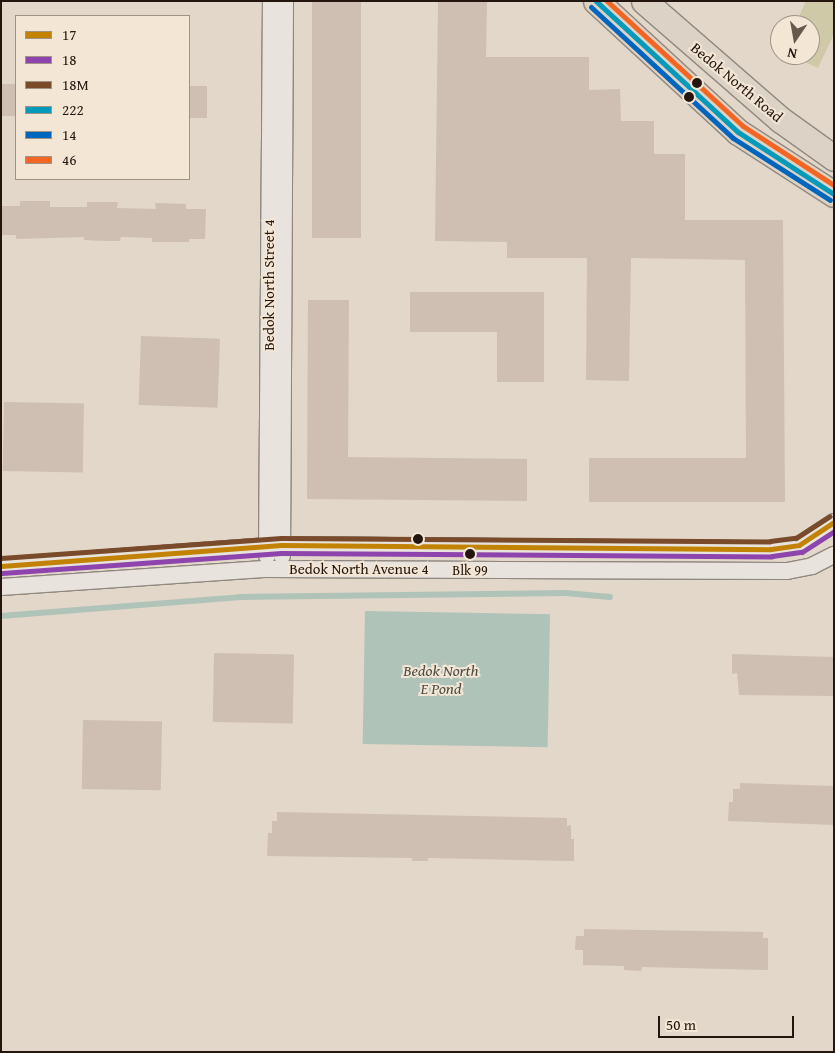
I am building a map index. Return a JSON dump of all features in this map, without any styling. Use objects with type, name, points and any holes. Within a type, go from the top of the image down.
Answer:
[{"type":"main road","points":[[596,1],[738,132],[834,194]]},
{"type":"main road","name":"Bedok North Road","points":[[644,1],[781,120],[834,158]]},
{"type":"street","name":"Bedok North Street 4","points":[[271,1],[274,568]]},
{"type":"street","name":"Bedok North Street 4","points":[[274,546],[285,1]]},
{"type":"street","name":"Bedok North Avenue 4","points":[[1,566],[274,546],[771,549],[799,545],[834,522]]},
{"type":"street","name":"Bedok North Avenue 4","points":[[1,587],[274,568],[787,571],[812,566],[834,555]]},
{"type":"shaded area","points":[[806,1],[834,1],[834,34],[820,64],[820,15],[800,15]]},
{"type":"water","name":"Bedok North E Pond","points":[[365,611],[550,614],[548,747],[363,744]]},
{"type":"building","points":[[312,1],[361,1],[361,238],[312,238]]},
{"type":"building","points":[[438,1],[487,1],[486,57],[589,57],[589,90],[620,89],[621,121],[654,121],[654,154],[685,154],[685,220],[783,220],[785,502],[589,502],[589,458],[746,458],[745,260],[631,258],[629,381],[586,380],[587,258],[507,258],[507,242],[435,241]]},
{"type":"building","points":[[1,84],[15,84],[15,116],[1,116]]},
{"type":"building","points":[[190,86],[207,86],[207,118],[190,118]]},
{"type":"building","points":[[20,201],[50,201],[50,207],[87,207],[87,202],[118,202],[117,208],[156,209],[155,203],[186,204],[186,209],[206,209],[205,239],[189,239],[189,242],[152,242],[152,238],[121,237],[120,241],[106,241],[84,240],[84,237],[16,239],[16,235],[1,235],[1,206],[20,206]]},
{"type":"building","points":[[410,292],[544,292],[544,382],[497,382],[497,332],[410,332]]},
{"type":"building","points":[[308,300],[349,300],[348,457],[527,459],[527,501],[307,499]]},
{"type":"building","points":[[141,336],[220,339],[218,408],[139,405]]},
{"type":"building","points":[[4,402],[84,403],[83,472],[3,471]]},
{"type":"building","points":[[214,653],[294,654],[293,723],[213,722]]},
{"type":"building","points":[[732,654],[834,657],[834,696],[739,695],[737,673],[732,674]]},
{"type":"building","points":[[83,720],[162,721],[161,790],[82,789]]},
{"type":"building","points":[[740,783],[834,786],[834,825],[728,821],[729,802],[733,802],[733,789],[740,789]]},
{"type":"building","points":[[277,812],[567,818],[567,826],[571,825],[571,839],[574,839],[574,861],[428,858],[428,861],[412,861],[412,858],[267,856],[268,833],[272,833],[272,821],[277,821]]},
{"type":"building","points":[[584,929],[763,932],[763,938],[768,938],[768,970],[642,967],[641,971],[624,970],[624,966],[583,965],[583,950],[575,950],[576,936],[584,936]]},
{"type":"waterway","points":[[1,616],[240,597],[566,593],[610,597]]},
{"type":"transit line","name":"222","points":[[596,1],[738,132],[834,194]]},
{"type":"transit line","name":"46","points":[[607,1],[743,126],[834,185]]},
{"type":"transit line","name":"14","points":[[591,7],[733,138],[830,200]]},
{"type":"transit line","name":"18M","points":[[1,558],[281,538],[770,541],[796,538],[830,516]]},
{"type":"transit line","name":"17","points":[[1,566],[281,545],[771,549],[799,545],[834,522]]},
{"type":"transit line","name":"18","points":[[2,573],[281,553],[772,556],[802,552],[834,531]]},
{"type":"place","name":"Blk 99","points":[[470,554]]}]
